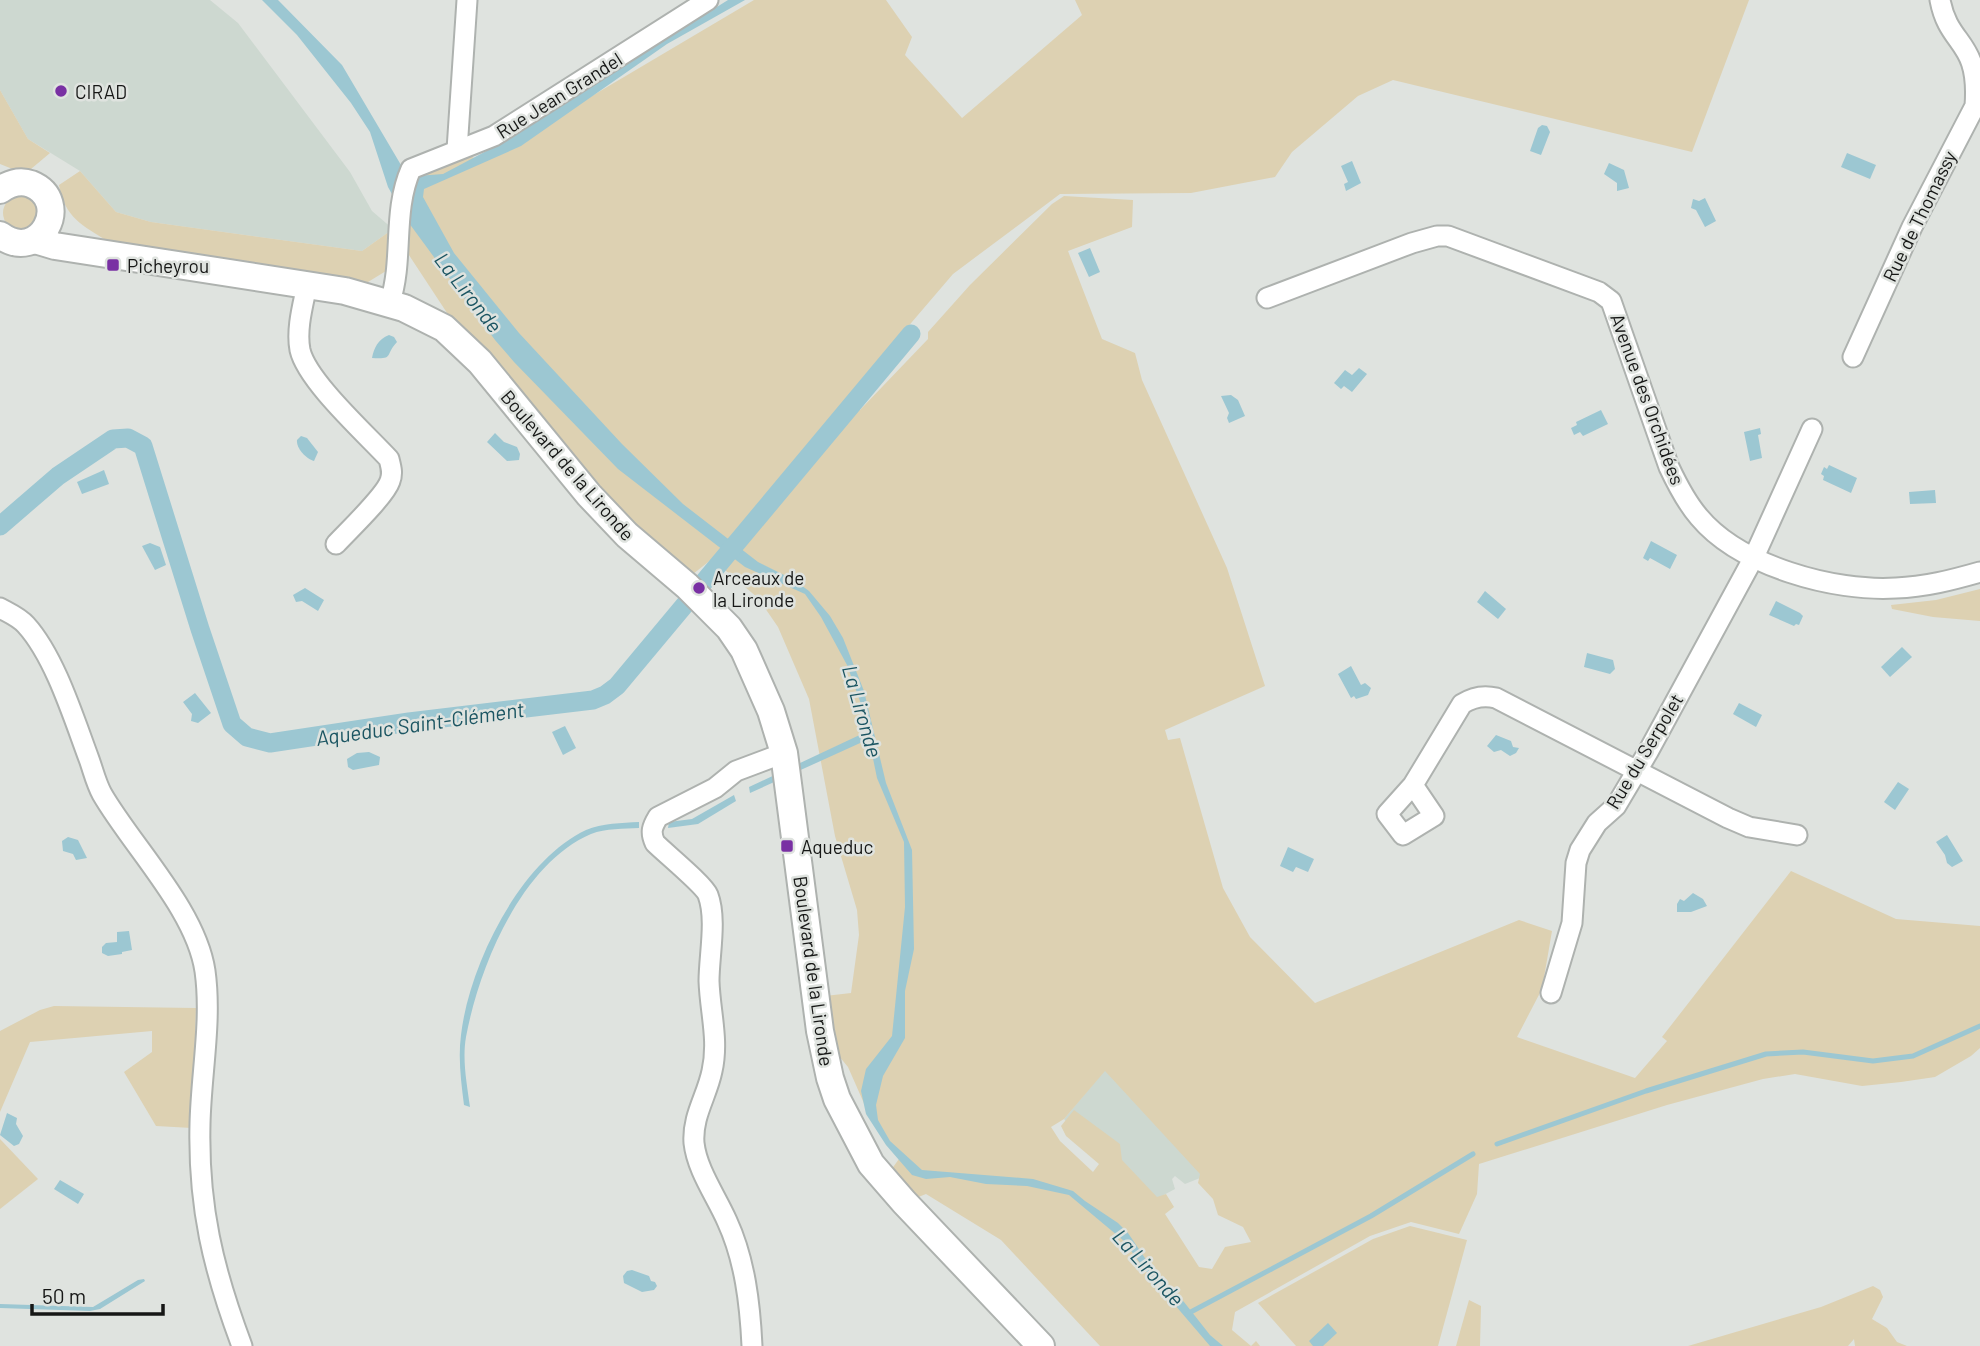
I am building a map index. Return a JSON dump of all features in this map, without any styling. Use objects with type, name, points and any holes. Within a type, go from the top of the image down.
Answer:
[{"type":"street","points":[[457,149],[467,0]]},
{"type":"street","name":"Rue Jean Grandel","points":[[390,302],[403,188],[411,169],[494,136],[708,0]]},
{"type":"street","name":"Rue de Thomassy","points":[[1853,358],[1892,269],[1975,106],[1978,63],[1942,13],[1940,0]]},
{"type":"street","name":"Boulevard de la Lironde","points":[[6,182],[27,183],[37,187],[45,194],[51,211],[68,229],[102,252]]},
{"type":"street","points":[[35,240],[47,228],[51,211]]},
{"type":"street","name":"Avenue des Orchidées","points":[[1267,298],[1437,236],[1448,236],[1605,295],[1611,301],[1668,467],[1699,517],[1727,543],[1754,557],[1822,581],[1868,587],[1921,586],[1980,572]]},
{"type":"street","name":"Boulevard de la Lironde","points":[[3,244],[35,240],[55,246],[307,285],[390,302],[443,328],[480,362],[589,495],[617,525],[687,586],[729,628],[744,650],[761,684],[784,754],[820,1031],[830,1078],[841,1109],[871,1164],[1041,1346]]},
{"type":"street","points":[[307,285],[299,338],[305,363],[324,389],[389,459],[392,474],[388,487],[336,544]]},
{"type":"street","name":"Rue du Serpolet","points":[[1551,992],[1572,923],[1576,863],[1580,850],[1597,823],[1616,806],[1637,771],[1754,557],[1812,429]]},
{"type":"street","points":[[0,608],[25,624],[44,651],[74,719],[101,792],[161,878],[194,937],[205,968],[207,1006],[200,1127],[203,1203],[213,1260],[242,1346]]},
{"type":"street","points":[[1413,785],[1462,704],[1469,699],[1488,696],[1749,827],[1797,835]]},
{"type":"street","points":[[752,1346],[746,1283],[729,1224],[699,1164],[694,1144],[694,1122],[712,1074],[716,1036],[709,981],[711,925],[707,894],[655,843],[651,834],[653,825],[665,813],[715,788],[737,771],[784,754]]},
{"type":"shaded area","points":[[0,0],[210,0],[238,23],[350,172],[372,211],[393,229],[362,251],[151,222],[116,212],[80,171],[28,139],[0,90]]},
{"type":"shaded area","points":[[754,0],[886,0],[912,37],[905,55],[962,118],[1082,15],[1075,0],[1749,0],[1692,152],[1393,80],[1358,96],[1292,152],[1275,177],[1191,193],[1060,194],[953,274],[847,398],[860,410],[928,339],[928,332],[970,285],[1052,204],[1064,196],[1133,200],[1132,227],[1068,251],[1102,339],[1135,353],[1142,380],[1227,568],[1265,686],[1165,730],[1168,740],[1180,738],[1223,888],[1250,937],[1315,1003],[1519,920],[1552,931],[1542,989],[1517,1037],[1635,1078],[1667,1041],[1662,1037],[1791,871],[1896,919],[1980,926],[1980,1048],[1935,1077],[1901,1082],[1862,1086],[1795,1074],[1763,1079],[1667,1105],[1479,1164],[1477,1194],[1459,1234],[1411,1222],[1370,1236],[1235,1312],[1232,1330],[1251,1346],[1100,1346],[1001,1240],[926,1194],[916,1198],[891,1170],[899,1159],[870,1117],[848,1067],[834,1050],[825,996],[851,993],[859,935],[857,910],[835,836],[809,699],[778,627],[758,598],[712,559],[693,574],[600,490],[453,322],[403,246],[416,174],[465,153],[476,159],[575,106]],"holes":[[[1105,1071],[1200,1174],[1198,1183],[1213,1199],[1218,1215],[1243,1227],[1251,1242],[1225,1247],[1212,1269],[1199,1267],[1165,1214],[1174,1207],[1166,1194],[1157,1197],[1122,1160],[1120,1144],[1074,1110],[1061,1126],[1066,1136],[1099,1164],[1093,1172],[1060,1141],[1051,1127],[1064,1119]]]},
{"type":"shaded area","points":[[0,90],[28,139],[50,153],[25,174],[0,164]]},
{"type":"shaded area","points":[[80,171],[116,212],[151,222],[362,251],[393,229],[386,271],[368,282],[350,283],[109,242],[76,220],[62,196],[59,185]]},
{"type":"shaded area","points":[[20,196],[32,201],[37,213],[32,225],[20,230],[8,225],[3,213],[8,201]]},
{"type":"shaded area","points":[[1980,589],[1980,621],[1933,617],[1892,609],[1891,605],[1936,600]]},
{"type":"shaded area","points":[[54,1006],[196,1008],[192,1128],[156,1126],[124,1072],[152,1052],[152,1031],[30,1042],[0,1112],[0,1031],[40,1010]]},
{"type":"shaded area","points":[[1105,1070],[1205,1176],[1185,1184],[1175,1176],[1172,1179],[1175,1189],[1158,1198],[1105,1165],[1064,1119]]},
{"type":"shaded area","points":[[0,1139],[38,1179],[0,1209]]},
{"type":"shaded area","points":[[1410,1226],[1467,1240],[1438,1346],[1296,1346],[1258,1303],[1373,1239]]},
{"type":"shaded area","points":[[1873,1286],[1880,1290],[1883,1297],[1872,1319],[1887,1328],[1897,1342],[1907,1346],[1855,1346],[1854,1339],[1848,1346],[1688,1346],[1821,1307]]},
{"type":"shaded area","points":[[1469,1300],[1481,1306],[1480,1346],[1456,1346]]},
{"type":"water","name":"La Lironde","points":[[262,0],[278,0],[342,65],[413,181],[417,176],[443,174],[492,148],[728,0],[745,0],[667,44],[521,146],[424,189],[423,197],[454,253],[519,333],[622,444],[683,504],[758,562],[794,580],[809,591],[830,616],[843,638],[864,691],[886,783],[912,850],[914,949],[905,991],[905,1038],[883,1076],[876,1105],[878,1120],[890,1141],[922,1170],[1033,1179],[1073,1191],[1128,1233],[1153,1270],[1184,1302],[1210,1335],[1223,1346],[1210,1346],[1145,1270],[1124,1241],[1069,1195],[1027,1186],[986,1184],[950,1177],[926,1179],[912,1175],[886,1145],[866,1114],[861,1091],[866,1069],[892,1036],[905,907],[904,842],[877,778],[869,739],[750,793],[749,787],[866,732],[861,704],[847,665],[821,617],[805,594],[745,567],[618,469],[514,362],[406,219],[388,187],[370,132],[351,103],[297,35]]},
{"type":"water","points":[[1547,126],[1550,132],[1541,155],[1530,151],[1538,128]]},
{"type":"water","points":[[1847,153],[1876,165],[1870,179],[1841,167]]},
{"type":"water","points":[[1352,161],[1361,183],[1346,191],[1344,184],[1348,182],[1341,166]]},
{"type":"water","points":[[1609,163],[1624,170],[1629,188],[1617,191],[1617,183],[1604,174]]},
{"type":"water","points":[[1705,198],[1716,221],[1705,227],[1696,210],[1691,208],[1693,199],[1699,201]]},
{"type":"water","points":[[1090,248],[1100,272],[1089,277],[1078,253]]},
{"type":"water","points":[[389,335],[397,342],[388,356],[372,358],[377,344]]},
{"type":"water","points":[[1359,368],[1367,374],[1352,392],[1344,386],[1341,389],[1334,383],[1345,370],[1352,375]]},
{"type":"water","points":[[1231,395],[1238,400],[1245,416],[1229,423],[1229,413],[1221,396]]},
{"type":"water","points":[[1601,410],[1608,424],[1583,436],[1580,432],[1574,435],[1571,428],[1577,425],[1576,422]]},
{"type":"water","points":[[1760,428],[1761,434],[1758,435],[1762,458],[1750,461],[1744,432]]},
{"type":"water","points":[[495,433],[504,442],[517,447],[519,460],[507,461],[487,442]]},
{"type":"water","points":[[301,436],[307,438],[318,452],[314,461],[300,450],[297,440]]},
{"type":"water","points":[[1829,465],[1857,478],[1851,493],[1823,480],[1824,476],[1821,474],[1824,467],[1827,469]]},
{"type":"water","points":[[104,470],[109,484],[82,494],[77,482]]},
{"type":"water","points":[[1935,490],[1936,503],[1910,504],[1909,492]]},
{"type":"water","points":[[1651,541],[1677,555],[1670,569],[1650,558],[1648,561],[1643,558]]},
{"type":"water","points":[[150,543],[160,547],[166,565],[155,570],[142,546]]},
{"type":"water","points":[[305,588],[324,600],[318,611],[302,601],[296,602],[293,595]]},
{"type":"water","points":[[1485,591],[1506,609],[1498,619],[1477,602]]},
{"type":"water","points":[[1776,601],[1803,616],[1799,625],[1794,626],[1769,615]]},
{"type":"water","points":[[1902,647],[1912,657],[1890,677],[1881,667]]},
{"type":"water","points":[[1587,653],[1613,660],[1615,669],[1610,674],[1584,667]]},
{"type":"water","points":[[1351,666],[1361,685],[1365,683],[1371,688],[1368,695],[1351,698],[1338,674]]},
{"type":"water","points":[[195,693],[211,713],[198,723],[191,721],[192,714],[183,702]]},
{"type":"water","points":[[1739,703],[1762,715],[1756,727],[1733,714]]},
{"type":"water","points":[[565,726],[576,748],[563,755],[552,732]]},
{"type":"water","points":[[1496,735],[1511,741],[1513,747],[1519,748],[1516,753],[1510,756],[1501,750],[1494,752],[1487,746]]},
{"type":"water","points":[[369,752],[380,757],[379,765],[353,770],[348,767],[347,759],[357,753]]},
{"type":"water","points":[[1898,782],[1909,789],[1895,810],[1884,802]]},
{"type":"water","points":[[734,795],[736,801],[698,824],[668,828],[669,822],[692,819]]},
{"type":"water","points":[[639,822],[639,828],[597,832],[566,848],[524,893],[507,920],[481,980],[472,1009],[465,1054],[470,1107],[464,1105],[460,1052],[466,1007],[487,948],[502,918],[540,865],[562,845],[592,828]]},
{"type":"water","points":[[1947,835],[1963,861],[1952,867],[1936,842]]},
{"type":"water","points":[[68,837],[78,840],[87,858],[76,860],[73,854],[63,851],[62,841]]},
{"type":"water","points":[[1288,847],[1314,859],[1308,872],[1296,867],[1293,872],[1280,866]]},
{"type":"water","points":[[1693,893],[1703,899],[1707,906],[1691,912],[1677,912],[1680,899],[1684,901]]},
{"type":"water","points":[[129,931],[132,950],[108,956],[102,953],[102,947],[106,943],[117,942],[117,932]]},
{"type":"water","points":[[7,1113],[17,1118],[16,1124],[23,1136],[19,1144],[14,1146],[0,1135]]},
{"type":"water","points":[[60,1180],[84,1194],[78,1204],[54,1189]]},
{"type":"water","points":[[632,1270],[649,1276],[657,1286],[654,1290],[642,1292],[624,1283],[623,1276]]},
{"type":"water","points":[[144,1279],[145,1281],[100,1309],[0,1308],[0,1304],[93,1307]]},
{"type":"water","points":[[1328,1323],[1337,1333],[1323,1346],[1313,1346],[1309,1341]]},
{"type":"waterway","name":"Aqueduc Saint-Clément","points":[[0,526],[58,476],[113,439],[128,438],[143,446],[232,724],[247,737],[270,743],[409,722],[593,700],[617,686],[911,334]]},
{"type":"waterway","points":[[1497,1144],[1646,1091],[1766,1054],[1803,1052],[1873,1061],[1913,1056],[1980,1026]]},
{"type":"waterway","points":[[1187,1314],[1371,1216],[1473,1154]]},
{"type":"place","name":"CIRAD","points":[[61,91]]},
{"type":"place","name":"Picheyrou","points":[[113,265]]},
{"type":"place","name":"Arceaux de la Lironde","points":[[699,588]]},
{"type":"place","name":"Aqueduc","points":[[787,846]]}]
